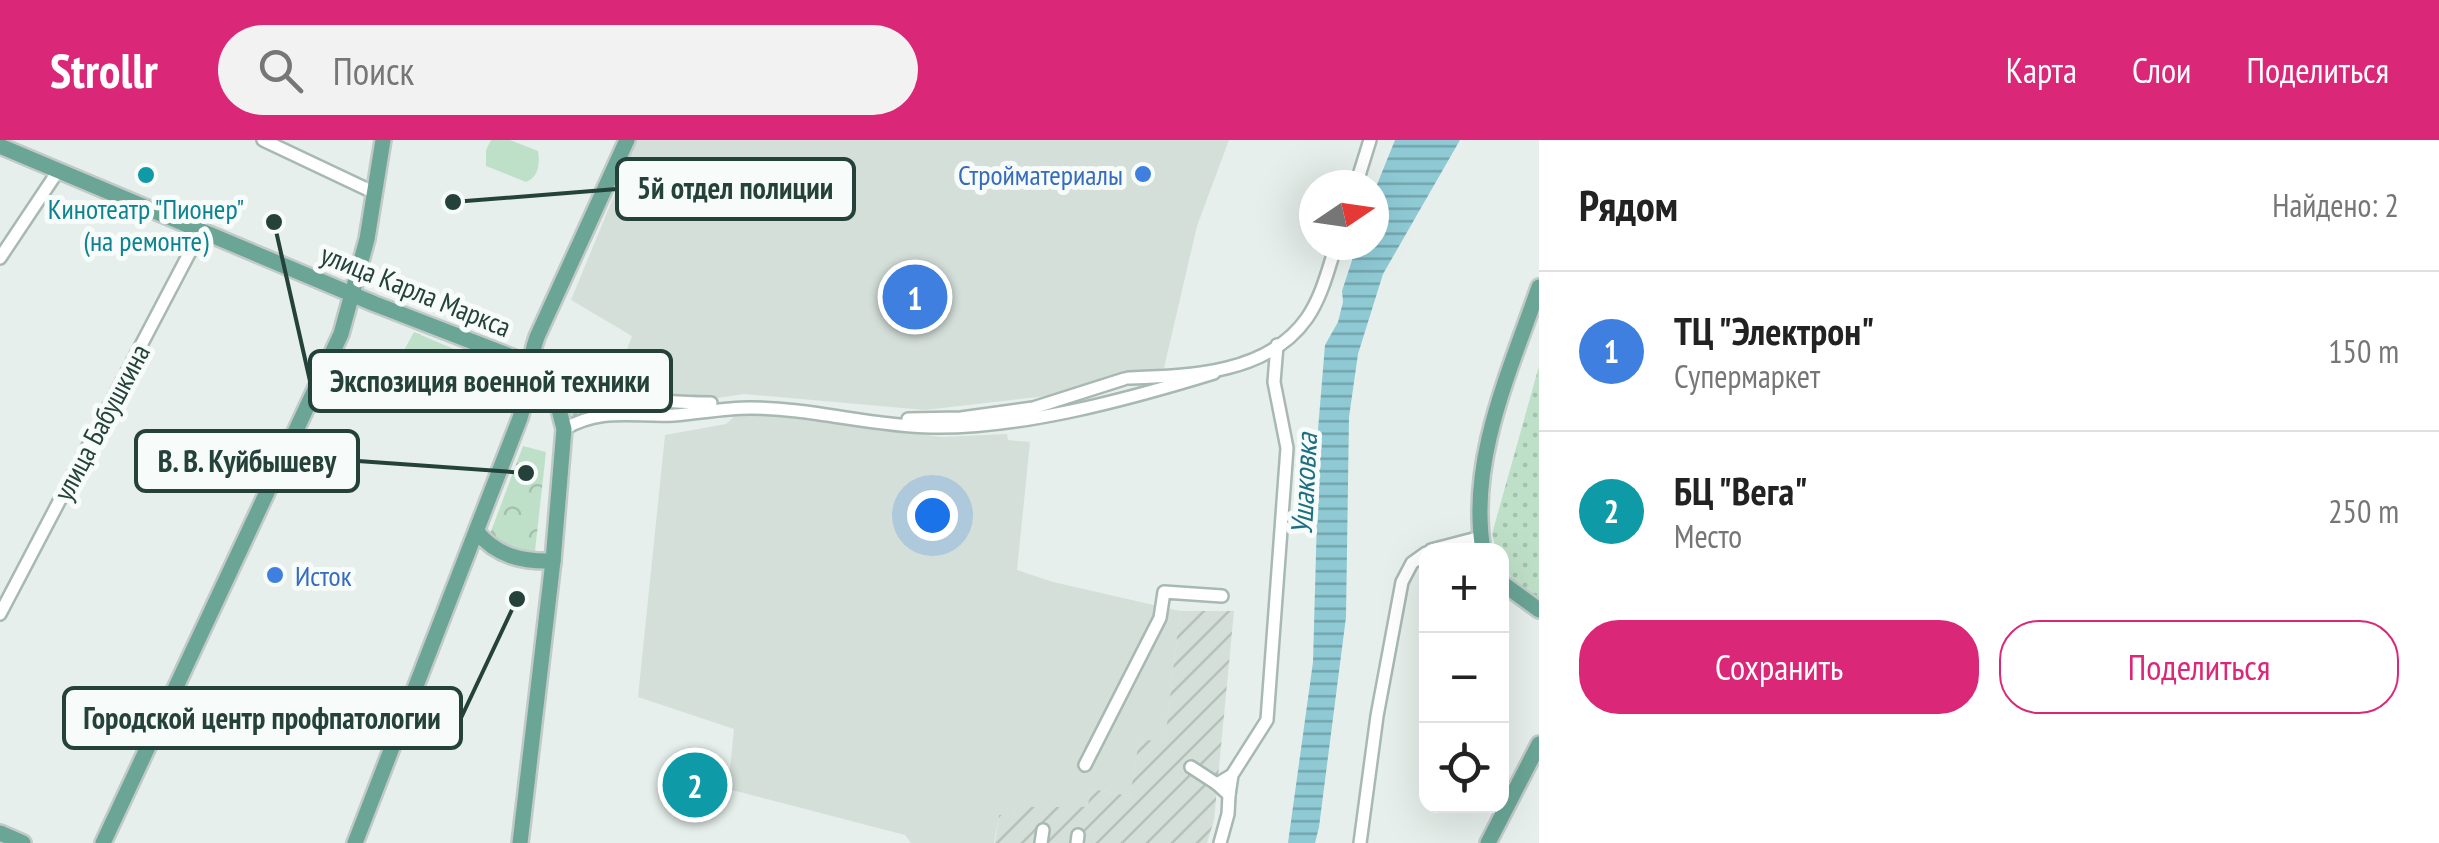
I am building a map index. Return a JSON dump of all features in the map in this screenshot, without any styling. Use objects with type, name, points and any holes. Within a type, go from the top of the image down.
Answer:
[{"type":"main road","points":[[103,843],[341,334],[354,294],[383,140]]},
{"type":"main road","points":[[355,843],[477,532],[527,390],[528,361],[627,140]]},
{"type":"main road","name":"улица Карла Маркса","points":[[0,146],[551,372]]},
{"type":"main road","points":[[1482,543],[1478,522],[1482,468],[1502,393],[1539,287]]},
{"type":"main road","points":[[520,843],[553,561],[564,429],[538,337]]},
{"type":"main road","points":[[527,390],[547,382],[556,392]]},
{"type":"main road","points":[[477,532],[490,548],[511,556],[553,561]]},
{"type":"main road","points":[[1509,588],[1539,610]]},
{"type":"main road","points":[[1488,843],[1539,744]]},
{"type":"main road","points":[[0,833],[23,843]]},
{"type":"street","points":[[264,140],[375,193]]},
{"type":"street","points":[[1361,170],[1370,140]]},
{"type":"street","points":[[0,258],[58,170]]},
{"type":"street","name":"улица Бабушкина","points":[[0,614],[202,229]]},
{"type":"street","points":[[564,429],[584,418],[612,414],[752,408],[931,427],[974,425],[1014,421],[1198,378],[1215,378],[1277,345],[1306,319],[1320,296],[1331,260]]},
{"type":"street","points":[[1217,784],[1232,775],[1267,720],[1287,448],[1274,382],[1277,345]]},
{"type":"street","name":"улица Карла Маркса","points":[[551,372],[615,396],[640,400],[764,404],[904,419],[961,418],[1033,408],[1126,378],[1215,378]]},
{"type":"street","points":[[1126,378],[1119,386],[1120,392],[1131,396]]},
{"type":"street","points":[[1360,843],[1377,716],[1402,582],[1412,562],[1419,558]]},
{"type":"street","points":[[1087,762],[1160,618],[1164,592],[1222,596]]},
{"type":"street","points":[[1190,767],[1230,795]]},
{"type":"street","points":[[1220,843],[1232,775]]},
{"type":"shaded area","points":[[637,140],[1229,140],[1197,226],[1164,368],[1047,396],[925,410],[744,394],[678,404],[618,373],[632,336],[571,300]]},
{"type":"shaded area","points":[[739,412],[942,437],[1007,434],[1008,440],[1030,442],[1017,570],[1180,611],[1165,742],[1139,741],[1130,796],[1092,789],[1087,807],[1015,807],[1014,815],[999,815],[994,843],[911,843],[905,835],[728,789],[734,729],[638,697],[665,435],[726,424]]},
{"type":"shaded area","points":[[1180,611],[1234,611],[1214,820],[1207,843],[995,843],[999,815],[1014,815],[1015,807],[1087,807],[1092,789],[1130,796],[1139,740],[1165,741]]},
{"type":"green space","points":[[491,140],[510,140],[538,151],[539,165],[534,177],[526,182],[486,166],[486,150]]},
{"type":"green space","points":[[414,332],[512,374],[499,412],[397,383],[411,357],[403,352]]},
{"type":"green space","points":[[1539,366],[1539,598],[1513,580],[1509,573],[1509,543],[1494,543],[1492,534]]},
{"type":"green space","points":[[557,378],[602,395],[650,405],[584,414],[567,424]]},
{"type":"green space","points":[[523,446],[546,452],[535,551],[529,552],[504,546],[490,534]]},
{"type":"water","name":"Ушаковка","points":[[1395,140],[1460,140],[1383,274],[1358,354],[1349,417],[1346,617],[1319,827],[1315,843],[1288,843],[1313,662],[1317,517],[1313,490],[1325,345],[1338,322],[1352,260],[1389,260],[1389,170],[1383,170]]},
{"type":"place","name":"Стройматериалы","points":[[1143,174]]},
{"type":"place","name":"Кинотеатр \"Пионер\" (на ремонте)","points":[[146,175]]},
{"type":"place","name":"5й отдел полиции","points":[[453,202]]},
{"type":"place","name":"Экспозиция военной техники","points":[[274,222]]},
{"type":"place","name":"ТЦ \"Электрон\"","points":[[915,297]]},
{"type":"place","name":"В. В. Куйбышеву","points":[[526,473]]},
{"type":"place","name":"Исток","points":[[275,575]]},
{"type":"place","name":"Городской центр профпатологии","points":[[517,599]]},
{"type":"place","name":"БЦ \"Вега\"","points":[[695,785]]}]
